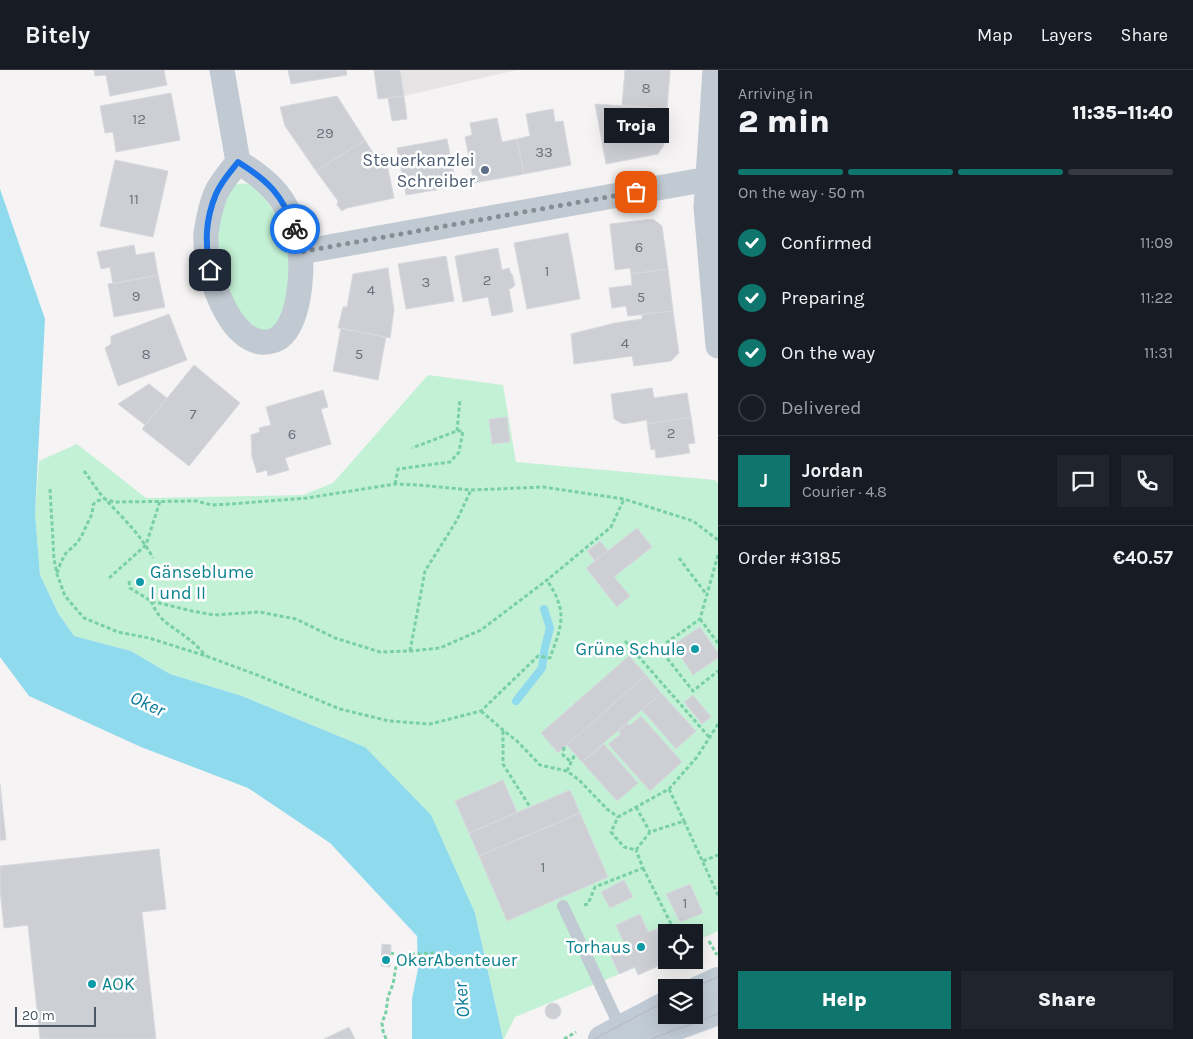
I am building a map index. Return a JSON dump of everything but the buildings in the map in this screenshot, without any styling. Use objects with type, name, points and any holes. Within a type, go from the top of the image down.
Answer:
[{"type":"main road","points":[[703,988],[718,981]]},
{"type":"main road","points":[[622,1036],[658,1011]]},
{"type":"main road","points":[[622,1036],[718,1011]]},
{"type":"street","points":[[222,70],[238,162],[216,193],[209,214],[206,235],[210,270],[217,292],[235,325],[252,339],[263,342],[273,341],[282,335],[288,327],[298,301],[300,252],[297,235],[283,202],[271,186],[256,173],[238,162]]},
{"type":"street","points":[[715,70],[706,208],[718,346]]},
{"type":"street","points":[[300,252],[708,179]]},
{"type":"lane","points":[[564,910],[622,1036]]},
{"type":"path","points":[[458,431],[460,399]]},
{"type":"path","points":[[395,484],[398,469],[450,462],[459,452],[463,431],[458,431],[412,448]]},
{"type":"path","points":[[84,471],[105,499],[146,545],[153,558]]},
{"type":"path","points":[[57,574],[66,552],[77,543],[82,535],[96,501],[105,499],[114,502],[196,501],[212,505],[231,504],[307,498],[395,484],[419,484],[471,490],[544,487],[624,499],[693,521],[718,540]]},
{"type":"path","points":[[50,489],[54,559],[57,574],[65,596],[84,618],[118,632],[149,638],[206,656],[340,709],[389,722],[430,724],[481,711],[538,656],[550,658],[562,616],[558,601],[547,580]]},
{"type":"path","points":[[410,651],[425,571],[458,520],[471,490]]},
{"type":"path","points":[[129,581],[130,588],[151,601],[214,615],[259,612],[296,619],[335,638],[380,652],[440,648],[481,630],[547,580],[611,527],[624,499]]},
{"type":"path","points":[[109,578],[146,545],[160,501]]},
{"type":"path","points":[[718,555],[700,619],[659,648],[693,691],[718,671]]},
{"type":"path","points":[[679,558],[707,595]]},
{"type":"path","points":[[151,601],[156,614],[186,637],[206,656]]},
{"type":"path","points":[[700,619],[718,643]]},
{"type":"path","points":[[625,641],[709,737]]},
{"type":"path","points":[[481,711],[502,730],[518,741],[540,765],[567,771],[607,809],[618,816]]},
{"type":"path","points":[[636,850],[624,847],[611,832],[618,816],[670,789],[697,757],[718,724]]},
{"type":"path","points":[[502,730],[503,764],[530,807]]},
{"type":"path","points":[[564,747],[563,755],[571,762]]},
{"type":"path","points":[[567,771],[575,754]]},
{"type":"path","points":[[670,789],[718,895]]},
{"type":"path","points":[[636,807],[650,832]]},
{"type":"path","points":[[636,850],[650,832],[684,821]]},
{"type":"path","points":[[636,850],[643,868],[672,924]]},
{"type":"path","points":[[703,861],[718,854]]},
{"type":"path","points":[[564,910],[588,904],[595,887],[643,868]]},
{"type":"path","points":[[709,941],[718,958]]},
{"type":"path","points":[[391,953],[398,955],[434,953]]},
{"type":"path","points":[[386,1039],[382,1023],[393,984],[398,955]]},
{"type":"shaded area","points":[[400,70],[517,70],[404,96]]},
{"type":"green space","points":[[248,184],[256,189],[270,205],[281,227],[289,256],[289,288],[278,325],[264,332],[249,326],[220,278],[215,224],[231,186]]},
{"type":"green space","points":[[428,375],[503,385],[516,462],[715,480],[718,483],[718,931],[703,938],[703,924],[658,924],[658,966],[638,975],[634,968],[515,1017],[503,1039],[475,913],[365,747],[242,696],[170,674],[131,651],[74,636],[58,613],[40,576],[35,514],[39,461],[77,444],[146,498],[303,495],[333,483]]},
{"type":"water","name":"Oker","points":[[0,189],[45,319],[35,514],[40,575],[58,613],[74,636],[131,651],[170,674],[242,696],[365,747],[431,815],[475,913],[503,1039],[412,1039],[412,999],[418,969],[417,936],[330,843],[248,788],[141,747],[29,696],[0,657]]},
{"type":"waterway","points":[[516,701],[542,668],[550,628],[544,609]]},
{"type":"tram line","points":[[703,984],[718,977]]},
{"type":"tram line","points":[[594,1039],[658,1005]]},
{"type":"tram line","points":[[651,1039],[718,1014]]},
{"type":"way so far","points":[[295,229],[300,252],[636,192]]},
{"type":"place","name":"Steuerkanzlei Schreiber","points":[[485,170]]},
{"type":"place","name":"Troja","points":[[636,192]]},
{"type":"place","name":"Gänseblume I und II","points":[[140,582]]},
{"type":"place","name":"Grüne Schule","points":[[695,649]]},
{"type":"place","name":"Torhaus","points":[[641,947]]},
{"type":"place","name":"OkerAbenteuer","points":[[386,960]]},
{"type":"place","name":"AOK","points":[[92,984]]},
{"type":"route","points":[[210,270],[206,235],[209,214],[216,193],[238,162],[256,173],[271,186],[283,202],[295,229]]}]
